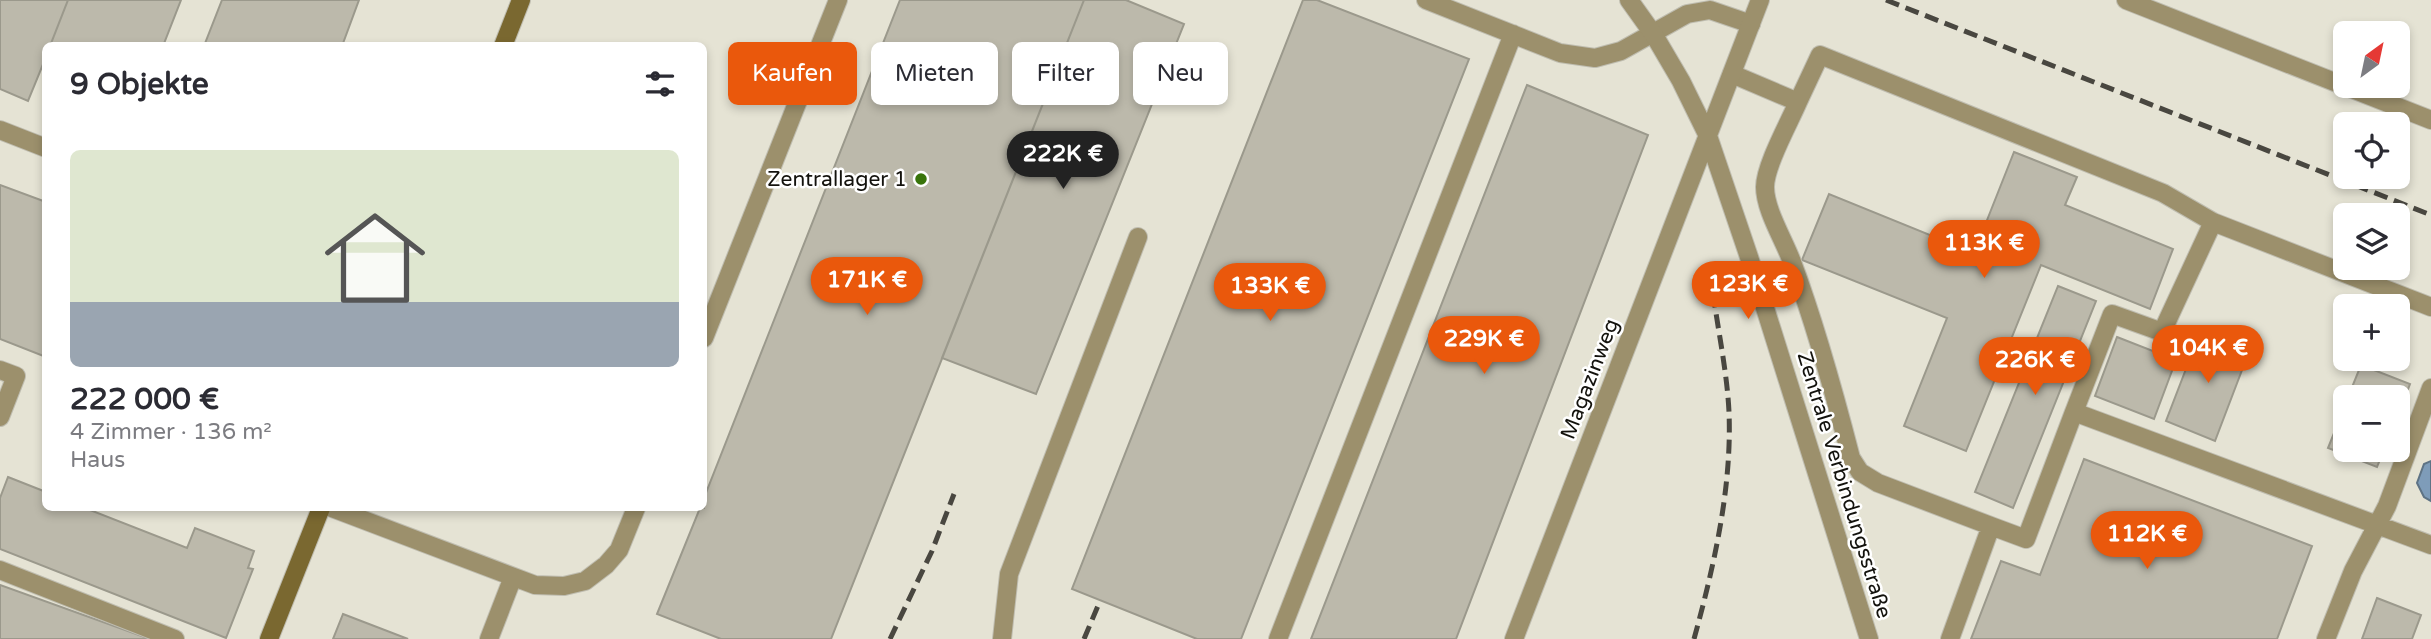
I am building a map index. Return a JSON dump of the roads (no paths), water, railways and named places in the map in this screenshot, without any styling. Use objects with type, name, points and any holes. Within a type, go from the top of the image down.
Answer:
[{"type":"street","points":[[505,42],[521,0]]},
{"type":"street","points":[[707,330],[838,0]]},
{"type":"street","points":[[1426,0],[1560,53],[1595,58],[1621,51],[1687,14],[1710,10],[1751,24]]},
{"type":"street","name":"Zentrale Verbindungsstraße","points":[[1629,0],[1654,34],[1708,136],[1749,257],[1869,639]]},
{"type":"street","name":"Magazinweg","points":[[1514,639],[1760,0]]},
{"type":"street","points":[[2126,0],[2429,115]]},
{"type":"street","points":[[1278,639],[1513,34]]},
{"type":"street","points":[[2213,222],[2162,332],[2112,314],[2026,538],[1878,484],[1860,472],[1851,458],[1826,364],[1792,262],[1766,197],[1765,184],[1768,170],[1820,55],[2163,192],[2213,222],[2431,307]]},
{"type":"street","points":[[1732,74],[1798,102]]},
{"type":"street","points":[[0,130],[42,146]]},
{"type":"street","points":[[1002,639],[1009,574],[1138,237]]},
{"type":"street","points":[[0,370],[16,376],[0,417]]},
{"type":"street","points":[[2326,639],[2353,571],[2387,506],[2431,388]]},
{"type":"street","points":[[2074,412],[2431,545]]},
{"type":"street","points":[[269,639],[320,511]]},
{"type":"street","points":[[340,511],[535,585],[564,586],[585,581],[606,565],[619,550],[635,511]]},
{"type":"street","points":[[1950,639],[1991,526]]},
{"type":"street","points":[[0,570],[175,639]]},
{"type":"street","points":[[489,639],[513,576]]},
{"type":"water","points":[[2431,461],[2431,501],[2424,497],[2417,483],[2424,464]]},
{"type":"railway","points":[[1886,0],[2431,215]]},
{"type":"railway","points":[[1694,639],[1720,527],[1728,469],[1729,412],[1712,285]]},
{"type":"railway","points":[[890,639],[932,551],[954,494]]},
{"type":"railway","points":[[1084,639],[1100,601]]},
{"type":"place","name":"Zentrallager 1","points":[[921,179]]}]
